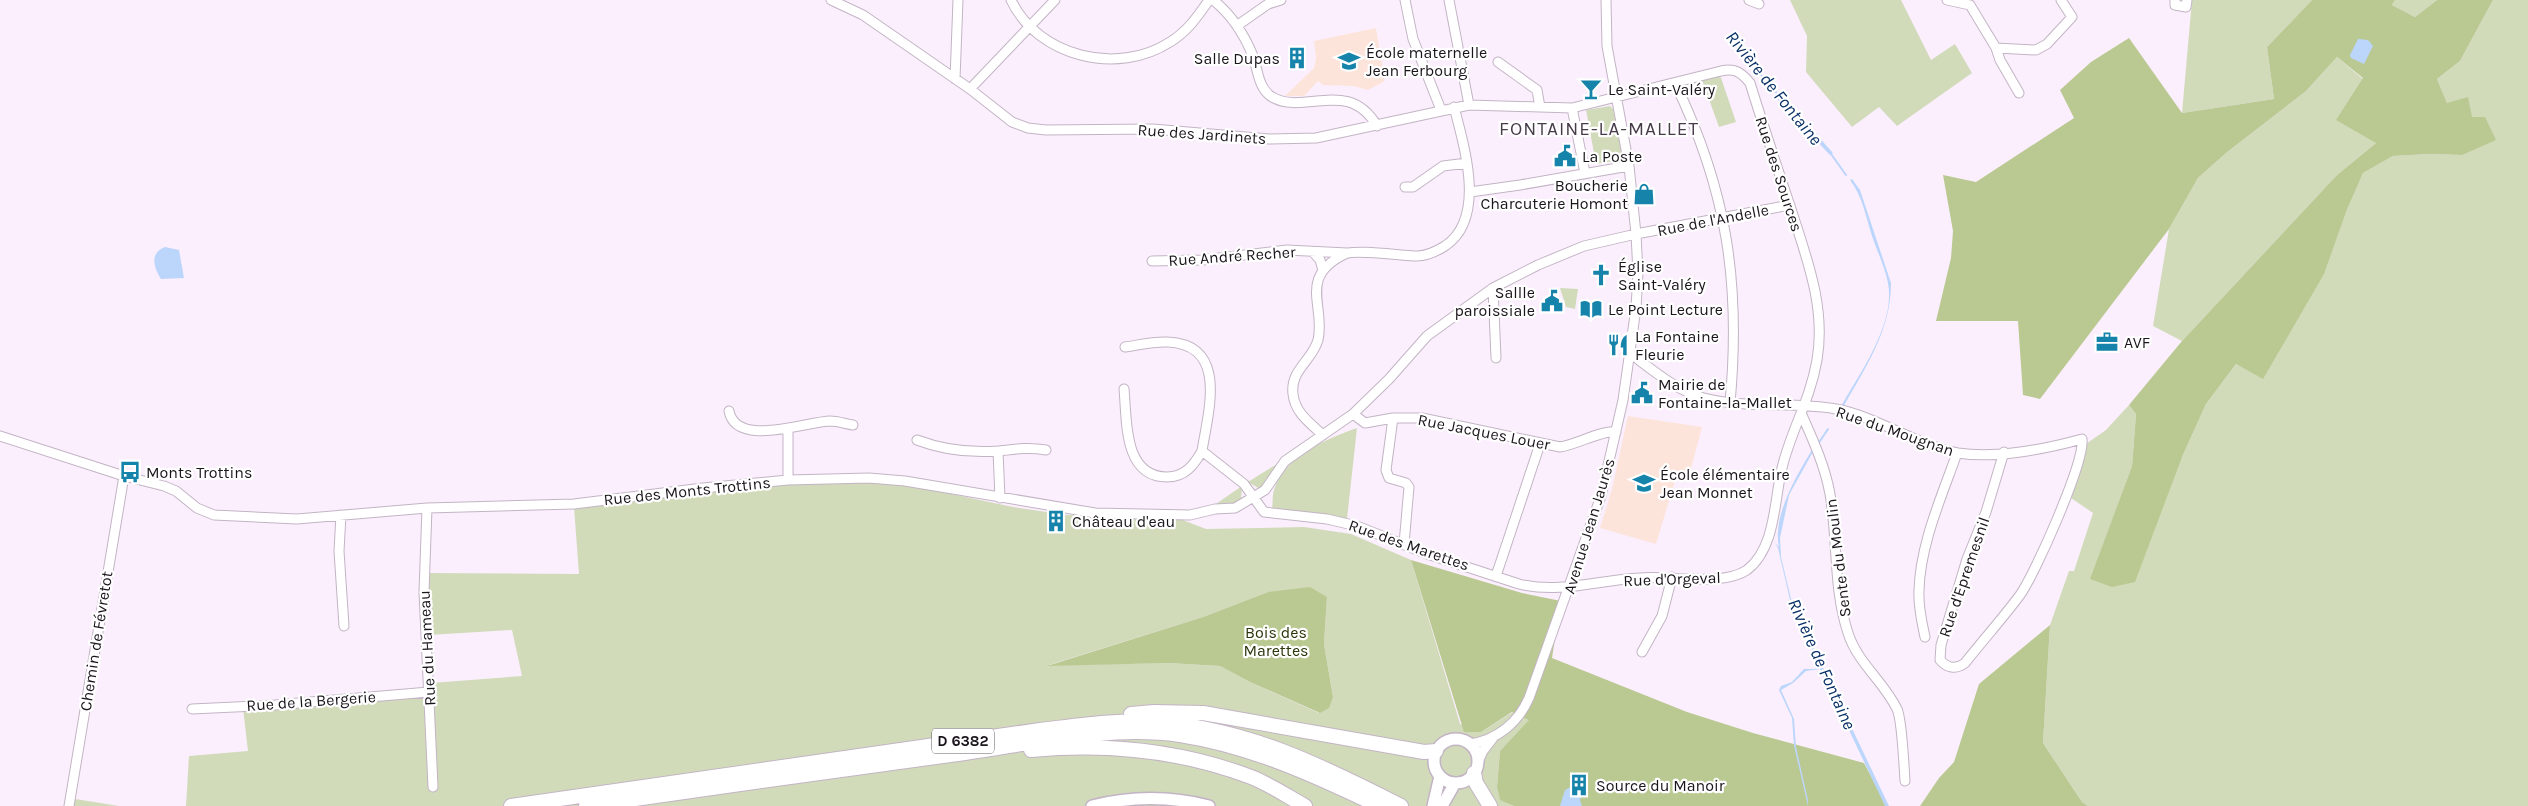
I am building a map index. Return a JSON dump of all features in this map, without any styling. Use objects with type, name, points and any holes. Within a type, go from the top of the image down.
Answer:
[{"type":"highway","points":[[946,744],[1067,720],[1154,712],[1213,715],[1424,752],[1436,751]]},
{"type":"highway","name":"D 6382","points":[[512,806],[946,744],[1116,722],[1150,722],[1204,728],[1287,751],[1401,806]]},
{"type":"highway","name":"D 6382","points":[[586,806],[1068,736],[1137,731],[1178,735],[1247,750],[1316,776],[1378,806]]},
{"type":"highway","points":[[869,766],[1069,747],[1130,748],[1197,759],[1252,777],[1305,806]]},
{"type":"highway","points":[[1476,768],[1476,783],[1490,806]]},
{"type":"main road","points":[[1459,739],[1470,744],[1474,749],[1476,768],[1462,782],[1455,783],[1440,776],[1434,764],[1436,751],[1448,740],[1459,739]]},
{"type":"main road","points":[[1433,806],[1440,776]]},
{"type":"main road","points":[[1442,806],[1455,783]]},
{"type":"main road","points":[[1092,806],[1126,799],[1164,797],[1209,806]]},
{"type":"street","name":"Rue des Jardinets","points":[[831,0],[863,15],[970,89],[1012,122],[1028,128],[1046,130],[1153,129],[1269,139],[1316,138],[1377,126],[1469,104],[1572,108],[1616,98]]},
{"type":"street","points":[[956,79],[958,0]]},
{"type":"street","points":[[1011,0],[1030,27],[1054,46],[1083,57],[1113,60],[1143,55],[1170,42],[1194,23],[1209,0]]},
{"type":"street","points":[[970,89],[1055,0]]},
{"type":"street","points":[[1213,0],[1238,25],[1253,56],[1263,88],[1270,95],[1286,102],[1334,99],[1348,102],[1371,115],[1377,126]]},
{"type":"street","points":[[1238,25],[1268,4],[1281,0]]},
{"type":"street","points":[[1405,0],[1413,39],[1441,110]]},
{"type":"street","points":[[1449,0],[1469,104]]},
{"type":"street","name":"Avenue Jean Jaurès","points":[[1470,744],[1495,736],[1511,725],[1524,710],[1570,588],[1601,496],[1616,432],[1630,356],[1638,290],[1636,234],[1629,166],[1607,46],[1606,0]]},
{"type":"street","points":[[1749,0],[1759,4]]},
{"type":"street","points":[[1946,0],[1970,6],[1996,48],[2000,60],[2019,93]]},
{"type":"street","points":[[1996,48],[2036,50],[2047,44],[2072,17],[2061,0]]},
{"type":"street","points":[[2175,0],[2174,5],[2186,7],[2187,0]]},
{"type":"street","points":[[1498,62],[1537,90],[1540,107]]},
{"type":"street","name":"Rue des Sources","points":[[1616,98],[1731,69],[1744,76],[1750,83],[1812,275],[1818,300],[1820,329],[1818,359],[1806,405]]},
{"type":"street","points":[[1675,83],[1704,148],[1723,218],[1733,287],[1735,340],[1730,402]]},
{"type":"street","name":"Rue André Recher","points":[[1152,261],[1202,260],[1260,252],[1419,256],[1437,252],[1449,243],[1463,224],[1470,192],[1467,163],[1454,107]]},
{"type":"street","points":[[1572,108],[1584,173]]},
{"type":"street","points":[[1405,186],[1413,187],[1442,166],[1467,163]]},
{"type":"street","points":[[1470,192],[1629,166]]},
{"type":"street","name":"Rue de l'Andelle","points":[[1493,288],[1538,265],[1584,246],[1636,234],[1790,205]]},
{"type":"street","name":"Rue André Recher","points":[[1313,252],[1320,260],[1323,270]]},
{"type":"street","points":[[1323,435],[1296,408],[1292,394],[1293,382],[1297,371],[1314,351],[1318,341],[1316,289],[1323,270],[1346,253]]},
{"type":"street","points":[[1493,288],[1496,358]]},
{"type":"street","name":"Rue des Monts Trottins","points":[[0,436],[176,491],[197,508],[214,515],[297,519],[427,508],[574,504],[788,480],[869,478],[906,481],[1095,513],[1190,514],[1215,509],[1235,508],[1252,498],[1272,483],[1285,462],[1353,414],[1427,336],[1493,288]]},
{"type":"street","points":[[1124,389],[1130,445],[1142,469],[1160,477],[1171,477],[1184,473],[1194,466],[1202,451],[1211,387],[1209,370],[1201,356],[1185,345],[1167,342],[1126,347]]},
{"type":"street","name":"Rue du Mougnan","points":[[1630,356],[1635,357],[1681,389],[1702,398],[1730,402],[1806,405],[1836,409],[1957,453],[2004,452],[2082,439]]},
{"type":"street","name":"Rue d'Orgeval","points":[[1570,588],[1636,578],[1727,578],[1747,569],[1755,561],[1767,540],[1782,467],[1806,405]]},
{"type":"street","points":[[729,411],[731,420],[736,426],[748,430],[788,428],[832,421],[853,425]]},
{"type":"street","name":"Rue Jacques Louer","points":[[1353,414],[1361,422],[1366,423],[1392,418],[1422,418],[1443,421],[1560,447],[1574,445],[1609,430],[1616,432]]},
{"type":"street","name":"Sente du Moulin","points":[[1802,415],[1818,454],[1830,495],[1837,579],[1843,616],[1854,648],[1879,680],[1898,711],[1905,781]]},
{"type":"street","points":[[1392,418],[1386,470],[1389,478],[1406,483],[1409,487],[1404,544]]},
{"type":"street","points":[[788,428],[788,480]]},
{"type":"street","name":"Rue d'Epremesnil","points":[[2004,452],[1986,512],[1967,558],[1941,645],[1940,660],[1949,667],[1955,668],[1965,663],[2021,593],[2046,544],[2069,487],[2082,439]]},
{"type":"street","points":[[917,440],[934,446],[967,451],[998,451],[1029,447],[1046,450]]},
{"type":"street","points":[[1496,576],[1540,444]]},
{"type":"street","points":[[998,451],[1000,498]]},
{"type":"street","name":"Rue des Marettes","points":[[1202,451],[1244,484],[1252,498],[1267,513],[1342,522],[1380,533],[1404,544],[1532,587],[1570,588]]},
{"type":"street","points":[[1925,637],[1918,591],[1922,561],[1957,453]]},
{"type":"street","name":"Chemin de Févretot","points":[[69,806],[124,476]]},
{"type":"street","name":"Rue du Hameau","points":[[427,508],[424,592],[434,787]]},
{"type":"street","points":[[341,515],[339,551],[344,626]]},
{"type":"street","points":[[1642,652],[1662,616],[1672,577]]},
{"type":"street","name":"Rue de la Bergerie","points":[[192,709],[275,705],[429,692]]},
{"type":"street","name":"Avenue Jean Jaurès","points":[[1476,768],[1483,751],[1495,736]]},
{"type":"shaded area","name":"École maternelle Jean Ferbourg","points":[[1376,28],[1385,81],[1368,90],[1354,86],[1323,85],[1318,81],[1304,96],[1285,96],[1314,68],[1316,59],[1314,41]]},
{"type":"shaded area","name":"École élémentaire Jean Monnet","points":[[1628,416],[1702,427],[1689,476],[1677,474],[1656,544],[1600,528],[1612,489]]},
{"type":"green space","points":[[1790,0],[1901,0],[1931,60],[1955,44],[1972,73],[1897,126],[1879,107],[1852,127],[1806,72],[1807,36]]},
{"type":"green space","points":[[2192,0],[2312,0],[2267,47],[2274,99],[2182,113]]},
{"type":"green space","points":[[2312,0],[2395,0],[2392,5],[2415,17],[2437,0],[2493,0],[2460,61],[2437,79],[2447,103],[2468,97],[2472,117],[2485,117],[2496,140],[2462,155],[2393,156],[2363,173],[2347,209],[2324,274],[2263,379],[2236,364],[2206,404],[2182,457],[2135,582],[2112,587],[2090,579],[2132,466],[2136,414],[2129,405],[2182,341],[2337,175],[2376,143],[2336,120],[2363,78],[2337,57],[2306,91],[2226,153],[2198,178],[2169,229],[2040,399],[2023,395],[2018,321],[1936,321],[1951,258],[1953,231],[1943,175],[1976,182],[2074,118],[2060,90],[2091,62],[2129,38],[2182,113],[2274,99],[2267,47]]},
{"type":"green space","points":[[2395,0],[2437,0],[2415,17],[2392,5]]},
{"type":"green space","points":[[2493,0],[2528,0],[2528,806],[2088,806],[2082,802],[2043,743],[2050,625],[2069,571],[2074,571],[2093,513],[2071,498],[2086,444],[2106,430],[2129,405],[2136,414],[2132,466],[2091,578],[2182,457],[2206,404],[2236,364],[2263,378],[2363,173],[2393,156],[2462,155],[2472,117],[2447,103],[2437,79],[2460,61]]},
{"type":"green space","points":[[2337,57],[2363,79],[2376,143],[2337,175],[2182,341],[2153,326],[2169,229],[2198,178],[2226,153],[2306,91]]},
{"type":"green space","points":[[1720,75],[1736,122],[1719,127],[1702,80]]},
{"type":"green space","points":[[1610,106],[1613,109],[1622,155],[1620,160],[1596,164],[1586,110]]},
{"type":"green space","points":[[1560,288],[1578,289],[1575,309],[1566,307]]},
{"type":"green space","points":[[1357,428],[1347,519],[1272,510],[1275,487],[1289,465],[1309,449]]},
{"type":"green space","points":[[1277,464],[1269,481],[1260,489],[1248,482]]},
{"type":"green space","points":[[871,481],[904,484],[1013,507],[1067,515],[1180,519],[1206,529],[1304,527],[1351,534],[1411,560],[1460,724],[1481,732],[1513,712],[1530,720],[1500,751],[1497,787],[1500,799],[1514,806],[186,806],[189,756],[248,751],[243,708],[431,694],[431,683],[522,676],[512,630],[429,635],[427,573],[579,574],[574,507],[722,490]],"holes":[[[1268,592],[1327,597],[1324,644],[1333,697],[1319,713],[1250,682],[1220,666],[1168,663],[1049,665],[1203,617]]]},
{"type":"green space","points":[[1242,486],[1241,499],[1227,505],[1213,506]]},
{"type":"green space","points":[[1411,560],[1522,593],[1561,601],[1552,658],[1687,712],[1753,733],[1864,763],[1887,806],[1514,806],[1500,800],[1497,787],[1500,751],[1529,720],[1512,712],[1481,732],[1464,732]]},
{"type":"green space","name":"Bois des Marettes","points":[[1310,587],[1327,597],[1324,644],[1333,697],[1329,708],[1320,713],[1250,682],[1220,666],[1168,663],[1047,666],[1203,617],[1268,592]]},
{"type":"green space","points":[[2050,625],[2043,743],[2082,802],[2088,806],[1920,806],[1939,778],[1954,762],[1979,684]]},
{"type":"green space","points":[[75,799],[119,806],[74,806]]},
{"type":"water","points":[[2358,39],[2368,40],[2373,46],[2364,64],[2351,58],[2350,55]]},
{"type":"water","points":[[1781,95],[1833,153],[1830,155],[1777,99]]},
{"type":"water","points":[[1852,179],[1860,190],[1891,283],[1890,301],[1887,317],[1882,333],[1868,364],[1842,409],[1840,408],[1866,364],[1881,332],[1887,315],[1889,299],[1885,271],[1861,199],[1850,180]]},
{"type":"water","points":[[165,247],[179,250],[184,278],[161,279],[154,261],[157,253]]},
{"type":"water","points":[[1813,448],[1814,450],[1789,495],[1780,538],[1781,557],[1792,603],[1889,806],[1885,806],[1820,669],[1806,671],[1793,683],[1781,690],[1794,719],[1796,747],[1808,806],[1794,746],[1792,718],[1779,690],[1781,686],[1792,682],[1804,669],[1815,669],[1819,665],[1791,604],[1778,548],[1775,543],[1779,547],[1779,522],[1787,496]]},
{"type":"water","points":[[1577,779],[1584,783],[1580,800],[1582,806],[1560,806],[1565,790],[1574,785]]},
{"type":"waterway","name":"Rivière de Fontaine","points":[[1745,56],[1781,98]]},
{"type":"waterway","name":"Rivière de Fontaine","points":[[1831,154],[1846,175]]},
{"type":"waterway","name":"Rivière de Fontaine","points":[[1818,444],[1828,429]]},
{"type":"place","name":"Salle Dupas","points":[[1297,58]]},
{"type":"place","name":"École maternelle Jean Ferbourg","points":[[1349,61]]},
{"type":"place","name":"Le Saint-Valéry","points":[[1591,89]]},
{"type":"place","name":"La Poste","points":[[1565,156]]},
{"type":"place","name":"Boucherie Charcuterie Homont","points":[[1644,194]]},
{"type":"place","name":"Église Saint-Valéry","points":[[1601,275]]},
{"type":"place","name":"Sallle paroissiale","points":[[1552,301]]},
{"type":"place","name":"Le Point Lecture","points":[[1591,309]]},
{"type":"place","name":"AVF","points":[[2107,342]]},
{"type":"place","name":"La Fontaine Fleurie","points":[[1618,345]]},
{"type":"place","name":"Mairie de Fontaine-la-Mallet","points":[[1642,393]]},
{"type":"place","name":"Monts Trottins","points":[[130,472]]},
{"type":"place","name":"École élémentaire Jean Monnet","points":[[1644,483]]},
{"type":"place","name":"Château d'eau","points":[[1056,521]]},
{"type":"place","name":"Source du Manoir","points":[[1579,785]]},
{"type":"district","name":"FONTAINE-LA-MALLET","points":[[1599,129]]}]
